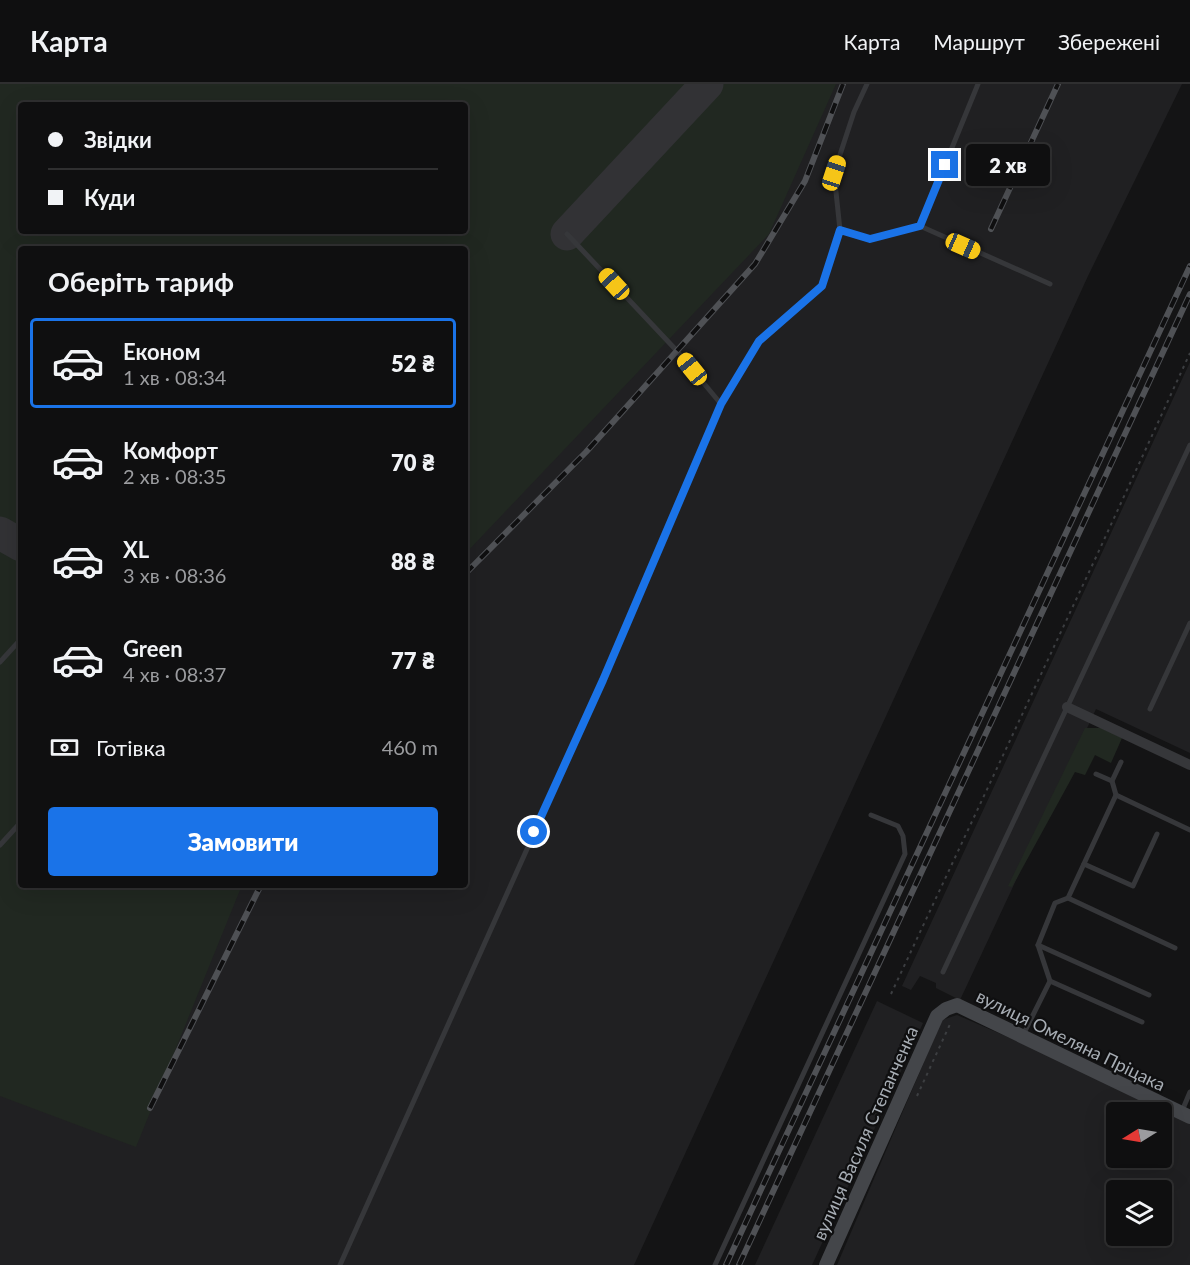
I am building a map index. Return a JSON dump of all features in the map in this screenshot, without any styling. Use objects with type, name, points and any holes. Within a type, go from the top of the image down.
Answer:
[{"type":"street","points":[[1067,707],[1190,765]]},
{"type":"street","name":"вулиця Омеляна Пріцака","points":[[937,1016],[946,1008],[957,1005],[1185,1115]]},
{"type":"street","name":"вулиця Василя Степанченка","points":[[826,1265],[937,1016]]},
{"type":"lane","points":[[340,1265],[603,680],[721,404],[759,341],[822,286],[840,230],[834,173],[854,112],[867,84]]},
{"type":"lane","points":[[920,226],[978,84]]},
{"type":"lane","points":[[840,230],[870,239],[920,226],[1050,284]]},
{"type":"lane","points":[[567,234],[677,351],[721,404]]},
{"type":"lane","points":[[943,972],[1190,445]]},
{"type":"lane","points":[[1150,709],[1190,623]]},
{"type":"lane","points":[[0,662],[18,642]]},
{"type":"lane","points":[[1022,1036],[1050,981],[1038,945],[1055,903],[1068,898],[1116,795],[1112,780],[1122,762]]},
{"type":"lane","points":[[1096,774],[1112,780]]},
{"type":"lane","points":[[1116,795],[1190,830]]},
{"type":"lane","points":[[715,1265],[905,854],[903,836],[898,826],[871,814]]},
{"type":"lane","points":[[0,845],[18,825]]},
{"type":"lane","points":[[1084,864],[1133,886],[1157,834]]},
{"type":"lane","points":[[1068,898],[1175,948]]},
{"type":"lane","points":[[1038,945],[1149,995]]},
{"type":"lane","points":[[1050,981],[1142,1022]]},
{"type":"lane","points":[[1185,1115],[1190,1092]]},
{"type":"path","points":[[891,993],[1190,353]]},
{"type":"shaded area","points":[[0,84],[1182,84],[1088,276],[634,1265],[0,1265]]},
{"type":"shaded area","points":[[0,84],[836,84],[769,234],[468,551],[468,246],[18,246],[18,888],[241,888],[136,1147],[0,1096]]},
{"type":"shaded area","points":[[1190,362],[1190,753],[1096,709],[960,1000],[936,988],[936,983],[920,976],[911,990],[902,986]]},
{"type":"shaded area","points":[[1085,728],[1101,728],[1122,738],[1111,763],[1095,755],[1085,775],[1075,772],[1012,887],[1008,886]]},
{"type":"shaded area","points":[[877,1001],[923,1023],[812,1265],[755,1265]]},
{"type":"shaded area","points":[[957,1015],[1147,1102],[1106,1102],[1106,1168],[1172,1168],[1172,1114],[1190,1122],[1190,1265],[837,1265],[942,1020]]},
{"type":"taxiway","points":[[567,234],[707,84]]},
{"type":"taxiway","points":[[0,533],[18,543]]},
{"type":"railway","points":[[468,571],[586,452],[755,264],[805,181],[843,84]]},
{"type":"railway","points":[[991,229],[1058,84]]},
{"type":"railway","points":[[726,1265],[1190,266]]},
{"type":"railway","points":[[739,1265],[1190,294]]},
{"type":"railway","points":[[150,1108],[260,888]]},
{"type":"route","points":[[534,832],[603,680],[721,404],[759,341],[822,286],[840,230],[870,239],[920,226],[945,165]]}]
